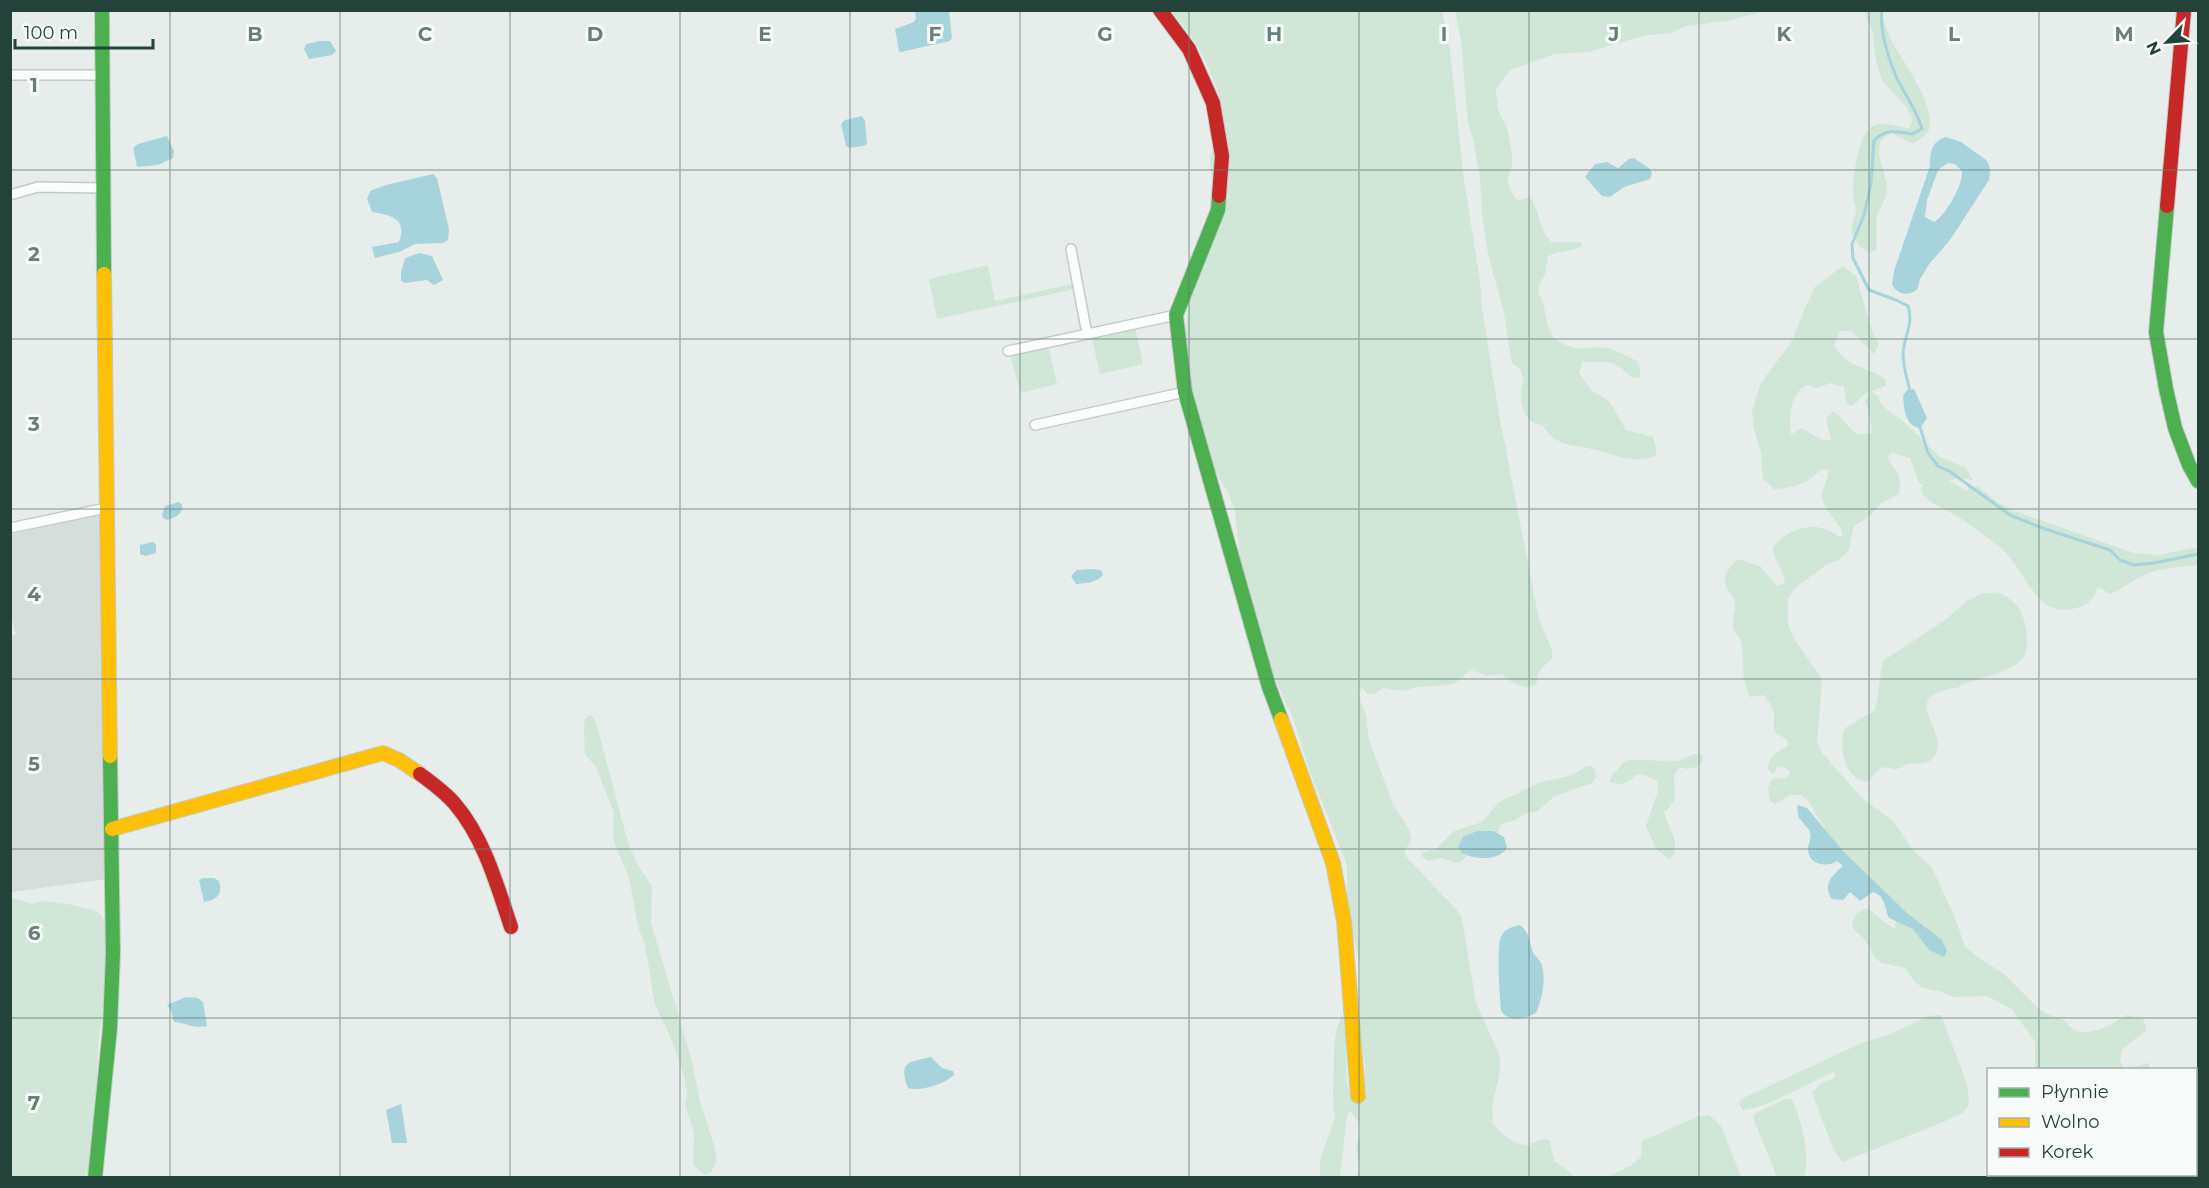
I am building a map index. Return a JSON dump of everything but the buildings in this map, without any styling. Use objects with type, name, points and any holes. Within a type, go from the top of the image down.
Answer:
[{"type":"street","points":[[95,1178],[110,1028],[113,952],[106,508],[102,10]]},
{"type":"street","points":[[1160,10],[1189,49],[1213,103],[1222,156],[1218,210],[1176,315],[1185,392],[1269,687],[1333,863],[1344,921],[1358,1096]]},
{"type":"street","points":[[2184,10],[2156,332],[2163,374],[2178,433],[2187,461],[2199,481]]},
{"type":"street","points":[[10,75],[101,75]]},
{"type":"street","points":[[10,195],[38,187],[103,188]]},
{"type":"street","points":[[1071,249],[1087,334]]},
{"type":"street","points":[[1008,351],[1176,315]]},
{"type":"street","points":[[1035,425],[1185,392]]},
{"type":"street","points":[[10,528],[106,508]]},
{"type":"street","points":[[112,829],[383,753],[393,756],[414,769],[459,809],[485,856],[511,927]]},
{"type":"shaded area","points":[[102,513],[107,879],[11,892],[10,635],[16,635],[10,612],[10,535]]},
{"type":"green space","points":[[1171,11],[1442,11],[1450,50],[1464,181],[1499,414],[1539,620],[1552,650],[1552,658],[1537,676],[1537,684],[1528,687],[1518,685],[1502,674],[1488,676],[1471,670],[1455,683],[1448,685],[1416,687],[1404,691],[1383,688],[1375,694],[1368,694],[1362,688],[1359,690],[1366,715],[1369,740],[1393,804],[1409,829],[1411,840],[1404,852],[1462,918],[1476,1003],[1499,1054],[1500,1073],[1493,1103],[1492,1122],[1514,1142],[1520,1144],[1530,1145],[1544,1139],[1550,1141],[1554,1161],[1570,1172],[1573,1177],[1356,1177],[1360,1170],[1356,1146],[1360,1135],[1360,1123],[1350,1111],[1347,1116],[1340,1177],[1320,1177],[1320,1160],[1335,1118],[1334,1049],[1336,1031],[1342,1015],[1346,1037],[1349,1092],[1353,1102],[1365,1095],[1365,1065],[1360,1029],[1360,963],[1347,910],[1347,865],[1309,769],[1294,721],[1268,663],[1241,572],[1235,511],[1228,492],[1214,470],[1208,455],[1191,385],[1186,330],[1189,300],[1223,200],[1213,179],[1210,158],[1222,129],[1223,118],[1219,96],[1205,61],[1193,40]]},
{"type":"green space","points":[[1455,11],[1764,11],[1727,21],[1686,26],[1671,33],[1647,35],[1588,52],[1555,54],[1510,70],[1496,89],[1498,109],[1508,131],[1512,155],[1512,165],[1507,181],[1514,197],[1518,200],[1530,198],[1551,242],[1580,242],[1582,246],[1548,256],[1545,275],[1538,287],[1548,327],[1554,338],[1565,345],[1577,349],[1599,347],[1612,349],[1637,361],[1640,367],[1640,377],[1633,378],[1609,362],[1582,362],[1579,373],[1592,391],[1609,401],[1626,430],[1653,437],[1656,455],[1630,459],[1566,444],[1554,438],[1542,425],[1535,423],[1525,414],[1521,400],[1524,379],[1520,369],[1512,363],[1504,313],[1488,254],[1480,176],[1468,123],[1461,41]]},
{"type":"green space","points":[[1864,11],[1882,11],[1890,38],[1924,97],[1929,110],[1930,122],[1928,132],[1913,144],[1891,133],[1880,142],[1879,152],[1887,193],[1877,216],[1876,249],[1870,253],[1859,245],[1852,233],[1856,210],[1853,198],[1856,161],[1862,142],[1869,129],[1877,124],[1909,128],[1913,120],[1906,107],[1882,80],[1876,61],[1873,33]]},
{"type":"green space","points":[[988,265],[995,301],[1073,284],[1075,289],[937,319],[929,279]]},
{"type":"green space","points":[[1843,266],[1856,276],[1872,331],[1879,344],[1874,354],[1851,331],[1840,331],[1834,346],[1846,360],[1885,379],[1886,386],[1871,391],[1879,397],[1879,401],[1940,457],[1966,468],[1973,480],[1957,478],[1949,481],[1968,491],[1968,487],[1978,486],[1997,502],[2014,511],[2134,553],[2158,555],[2198,547],[2197,565],[2150,572],[2110,594],[2098,587],[2090,601],[2080,607],[2062,610],[2051,607],[2041,600],[2002,549],[1957,516],[1925,497],[1920,489],[1923,485],[1919,483],[1910,458],[1893,453],[1887,456],[1899,477],[1899,494],[1880,504],[1871,515],[1854,526],[1848,552],[1795,588],[1788,599],[1788,624],[1794,639],[1820,676],[1822,683],[1817,742],[1822,753],[1863,799],[1893,821],[1913,850],[1932,868],[1953,913],[1965,946],[2004,974],[2040,1010],[2064,1021],[2080,1032],[2101,1029],[2127,1015],[2143,1019],[2147,1030],[2122,1049],[2120,1061],[2124,1068],[2035,1068],[2035,1042],[2012,1009],[1987,996],[1953,997],[1923,988],[1914,981],[1905,968],[1882,963],[1875,958],[1866,941],[1853,929],[1852,924],[1857,913],[1867,908],[1895,929],[1897,912],[1837,848],[1808,801],[1801,795],[1790,795],[1775,804],[1770,801],[1768,788],[1772,779],[1785,778],[1790,774],[1784,767],[1778,767],[1773,774],[1768,769],[1772,757],[1788,745],[1787,740],[1775,732],[1774,715],[1764,695],[1750,697],[1744,677],[1742,644],[1733,626],[1735,603],[1725,579],[1728,570],[1738,559],[1760,566],[1777,586],[1785,583],[1773,552],[1773,547],[1779,540],[1795,531],[1812,527],[1843,536],[1822,498],[1828,470],[1821,469],[1799,484],[1774,489],[1763,479],[1761,453],[1754,428],[1752,412],[1761,383],[1792,341],[1815,287]],"holes":[[[1831,383],[1844,387],[1846,402],[1850,406],[1870,391],[1865,401],[1869,410],[1872,433],[1857,434],[1833,411],[1826,418],[1831,440],[1823,440],[1801,428],[1791,435],[1790,421],[1794,400],[1801,389],[1807,385],[1817,388]]]},
{"type":"green space","points":[[1135,327],[1143,364],[1100,374],[1091,335]]},
{"type":"green space","points":[[1048,345],[1057,384],[1020,393],[1010,353]]},
{"type":"green space","points":[[1983,593],[2002,594],[2016,604],[2020,610],[2027,640],[2027,648],[2022,659],[2011,668],[1962,684],[1960,687],[1941,691],[1930,697],[1927,705],[1928,714],[1938,743],[1936,753],[1931,760],[1908,764],[1897,769],[1881,768],[1868,782],[1860,780],[1853,775],[1845,762],[1842,745],[1844,729],[1875,710],[1883,661],[1945,620],[1967,601]]},
{"type":"green space","points":[[590,715],[597,726],[628,843],[637,864],[652,886],[651,923],[693,1065],[700,1102],[715,1148],[717,1161],[711,1172],[705,1175],[693,1165],[694,1133],[685,1105],[687,1095],[684,1076],[673,1043],[655,1004],[645,944],[639,930],[629,878],[613,839],[614,813],[596,767],[585,754],[585,719]]},
{"type":"green space","points":[[1700,752],[1703,758],[1700,766],[1686,769],[1680,767],[1674,775],[1675,800],[1664,813],[1675,841],[1675,853],[1669,859],[1656,849],[1646,826],[1658,791],[1657,781],[1637,774],[1622,784],[1610,782],[1610,778],[1623,763],[1630,760],[1678,761]]},
{"type":"green space","points":[[1587,766],[1595,770],[1596,777],[1592,783],[1555,796],[1536,812],[1527,813],[1513,821],[1501,824],[1494,840],[1472,850],[1462,861],[1457,863],[1441,858],[1428,861],[1421,856],[1423,852],[1436,849],[1454,831],[1482,822],[1499,802],[1541,782],[1570,776]]},
{"type":"green space","points":[[10,897],[32,904],[42,901],[93,910],[99,913],[105,922],[107,977],[98,1045],[96,1145],[93,1162],[84,1177],[11,1177]]},
{"type":"green space","points":[[1941,1015],[1967,1084],[1969,1105],[1962,1113],[1842,1162],[1833,1148],[1812,1093],[1819,1085],[1835,1077],[1834,1072],[1766,1104],[1742,1110],[1739,1102],[1743,1098],[1864,1042],[1886,1036],[1929,1016]]},
{"type":"green space","points":[[2150,1063],[2149,1068],[2128,1068]]},
{"type":"green space","points":[[1784,1099],[1792,1099],[1802,1128],[1806,1157],[1804,1177],[1777,1177],[1753,1117],[1756,1113]]},
{"type":"green space","points":[[1709,1115],[1721,1126],[1741,1177],[1608,1177],[1630,1166],[1641,1157],[1642,1141],[1697,1117]]},
{"type":"water","points":[[915,11],[949,11],[952,38],[950,41],[899,51],[895,29],[914,22]]},
{"type":"water","points":[[330,41],[336,51],[332,55],[309,59],[304,49],[306,44]]},
{"type":"water","points":[[862,116],[865,121],[867,144],[849,148],[846,146],[841,124],[845,120]]},
{"type":"water","points":[[167,136],[174,151],[173,158],[158,165],[137,167],[133,148],[138,144]]},
{"type":"water","points":[[1946,137],[1961,142],[1986,160],[1990,172],[1989,180],[1950,240],[1930,263],[1920,279],[1917,290],[1903,294],[1892,285],[1894,271],[1930,166],[1932,148]],"holes":[[[1948,163],[1955,164],[1962,171],[1960,184],[1948,206],[1934,222],[1925,217],[1927,200],[1938,170]]]},
{"type":"water","points":[[1634,158],[1649,168],[1652,173],[1650,179],[1624,187],[1610,197],[1602,196],[1585,177],[1595,164],[1607,162],[1618,168],[1629,159]]},
{"type":"water","points":[[433,174],[437,178],[449,229],[448,240],[443,243],[415,244],[399,252],[375,258],[372,247],[399,242],[401,228],[396,219],[391,216],[372,212],[367,199],[370,191]]},
{"type":"water","points":[[419,253],[432,256],[443,280],[434,285],[427,280],[405,283],[401,281],[405,258]]},
{"type":"water","points":[[1914,389],[1927,418],[1920,428],[1915,427],[1908,420],[1904,406],[1903,396],[1907,390]]},
{"type":"water","points":[[179,502],[182,508],[176,517],[167,520],[163,518],[165,506]]},
{"type":"water","points":[[153,542],[156,545],[156,553],[146,556],[140,554],[140,545]]},
{"type":"water","points":[[1077,570],[1101,570],[1103,575],[1094,581],[1076,584],[1071,576]]},
{"type":"water","points":[[1797,805],[1807,808],[1843,851],[1907,913],[1942,940],[1947,951],[1944,957],[1929,950],[1913,929],[1889,918],[1882,899],[1877,894],[1873,892],[1860,901],[1850,892],[1843,900],[1832,899],[1828,885],[1832,877],[1843,866],[1837,861],[1819,864],[1811,859],[1808,849],[1810,833],[1799,818]]},
{"type":"water","points":[[1477,831],[1493,831],[1504,837],[1507,848],[1498,855],[1486,858],[1462,853],[1458,847],[1463,837]]},
{"type":"water","points":[[214,878],[219,881],[220,886],[218,896],[204,902],[199,880]]},
{"type":"water","points":[[1520,925],[1527,933],[1533,952],[1541,964],[1543,984],[1542,996],[1536,1013],[1517,1019],[1504,1015],[1501,1011],[1499,950],[1501,937],[1505,932],[1509,928]]},
{"type":"water","points":[[186,997],[198,998],[203,1002],[207,1026],[174,1022],[167,1005]]},
{"type":"water","points":[[931,1057],[942,1068],[953,1071],[954,1075],[932,1086],[919,1089],[908,1088],[905,1068],[911,1062]]},
{"type":"water","points":[[401,1104],[407,1142],[392,1143],[386,1110]]},
{"type":"waterway","points":[[1882,10],[1883,34],[1890,59],[1898,81],[1922,129],[1912,134],[1887,132],[1874,140],[1871,184],[1864,215],[1852,244],[1853,258],[1869,290],[1908,306],[1910,318],[1903,353],[1910,391]]},
{"type":"waterway","points":[[1920,427],[1928,453],[1938,466],[1949,471],[2010,515],[2110,550],[2120,560],[2134,565],[2198,554]]},
{"type":"traffic: fast","points":[[102,10],[104,274]]},
{"type":"traffic: fast","points":[[1219,196],[1218,210],[1176,315],[1185,392],[1269,687],[1281,719]]},
{"type":"traffic: fast","points":[[2167,206],[2156,332],[2175,428],[2189,465],[2198,481]]},
{"type":"traffic: fast","points":[[95,1178],[110,1028],[113,953],[110,756]]},
{"type":"traffic: slow","points":[[104,274],[110,756]]},
{"type":"traffic: slow","points":[[1281,719],[1333,863],[1344,921],[1358,1096]]},
{"type":"traffic: slow","points":[[112,829],[383,753],[399,760],[420,774]]},
{"type":"traffic: jam","points":[[1160,10],[1189,49],[1213,103],[1222,156],[1219,196]]},
{"type":"traffic: jam","points":[[2167,206],[2184,10]]},
{"type":"traffic: jam","points":[[420,774],[451,800],[474,832],[489,862],[511,927]]}]
